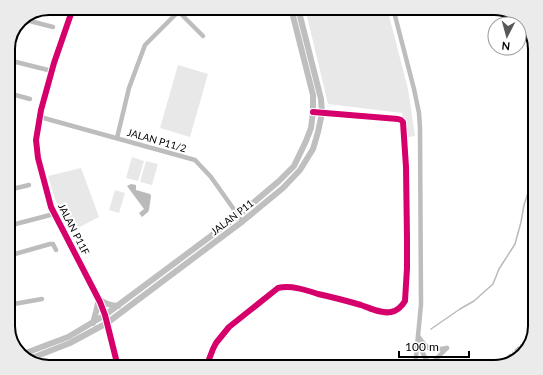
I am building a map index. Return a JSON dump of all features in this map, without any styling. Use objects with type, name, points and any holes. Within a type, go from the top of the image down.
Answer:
[{"type":"main road","name":"JALAN P11","points":[[28,352],[68,337],[93,323],[118,306],[239,215],[279,181],[294,166],[306,141],[310,128],[313,112],[313,95],[293,15]]},
{"type":"main road","name":"JALAN P11","points":[[35,357],[70,343],[107,323],[243,221],[283,188],[300,170],[313,149],[322,113],[321,99],[300,15]]},
{"type":"main road","points":[[93,323],[99,299],[109,305],[118,306]]},
{"type":"street","name":"JALAN P11F","points":[[70,15],[52,71],[40,116],[36,140],[38,158],[54,214],[99,299],[105,315],[116,360]]},
{"type":"street","points":[[117,138],[129,88],[145,45],[172,15]]},
{"type":"street","points":[[184,15],[203,36]]},
{"type":"street","points":[[395,15],[419,114],[421,304],[415,360]]},
{"type":"street","points":[[31,21],[53,27]]},
{"type":"street","points":[[15,62],[52,71]]},
{"type":"street","points":[[15,95],[30,99]]},
{"type":"street","points":[[209,360],[216,343],[229,327],[278,288],[288,287],[308,291],[383,312],[395,311],[402,306],[405,301],[407,268],[406,167],[403,122],[401,120],[313,112]]},
{"type":"street","name":"JALAN P11/2","points":[[40,116],[195,160],[211,177],[243,221]]},
{"type":"street","points":[[15,188],[29,185]]},
{"type":"street","points":[[15,224],[54,214]]},
{"type":"street","points":[[15,254],[50,244],[53,244],[56,250]]},
{"type":"street","points":[[15,304],[42,299]]},
{"type":"street","points":[[418,336],[427,347],[431,349],[435,350],[447,348],[434,360]]},
{"type":"street","points":[[418,336],[421,350],[426,360]]},
{"type":"shaded area","points":[[307,15],[389,15],[408,89],[415,136],[408,137],[402,113],[328,104]]},
{"type":"shaded area","points":[[178,65],[208,74],[190,137],[160,128]]},
{"type":"shaded area","points":[[132,157],[144,161],[138,181],[126,178]]},
{"type":"shaded area","points":[[146,161],[158,164],[152,185],[140,182]]},
{"type":"shaded area","points":[[81,168],[99,217],[70,232],[55,199],[48,176]]},
{"type":"shaded area","points":[[131,184],[136,185],[136,190],[150,194],[151,196],[149,210],[142,217],[139,213],[144,209],[127,186]]},
{"type":"shaded area","points":[[115,190],[125,193],[119,213],[109,210]]},
{"type":"waterway","points":[[431,329],[474,301],[493,284],[499,269],[515,244],[528,193]]},
{"type":"railway","points":[[508,356],[523,343]]},
{"type":"cycle path","points":[[71,15],[54,63],[41,110],[36,140],[38,158],[51,207],[100,302],[105,315],[116,360]]},
{"type":"cycle path","points":[[209,360],[216,343],[229,327],[278,288],[298,288],[383,312],[395,311],[405,301],[407,239],[406,167],[403,122],[398,119],[313,112]]}]
